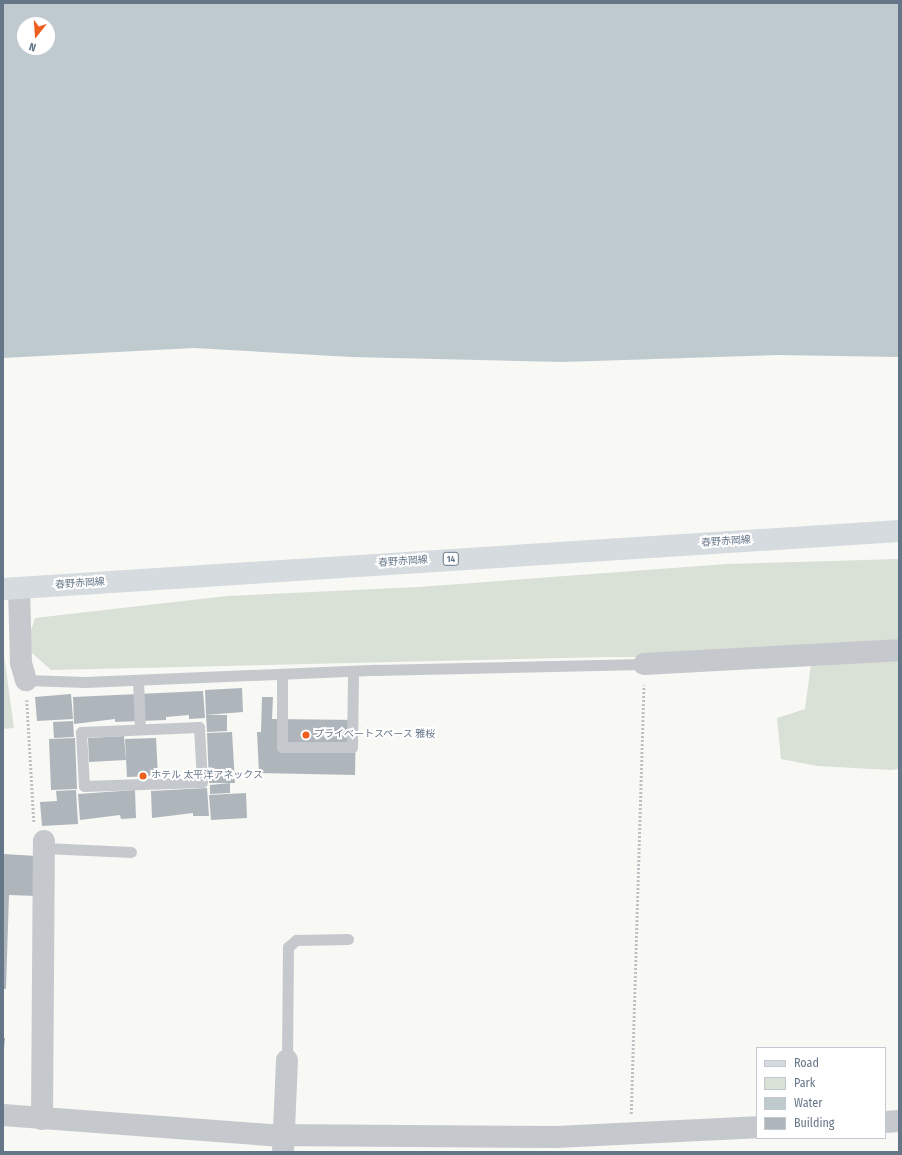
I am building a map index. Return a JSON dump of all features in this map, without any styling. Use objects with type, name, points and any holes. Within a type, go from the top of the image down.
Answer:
[{"type":"main road","name":"春野赤岡線","points":[[11,588],[899,531]]},
{"type":"street","points":[[11,588],[22,663],[26,680]]},
{"type":"street","points":[[644,664],[899,650]]},
{"type":"street","points":[[42,1119],[44,845]]},
{"type":"street","points":[[283,1144],[287,1060]]},
{"type":"street","points":[[3,1115],[283,1144],[333,1144],[556,1137],[756,1127]]},
{"type":"street","points":[[886,1122],[899,1121]]},
{"type":"lane","points":[[26,680],[138,680],[376,670],[644,664]]},
{"type":"lane","points":[[282,675],[282,747],[352,747],[353,672]]},
{"type":"lane","points":[[138,680],[140,729]]},
{"type":"lane","points":[[199,727],[202,782],[84,786],[81,732],[140,729],[199,727]]},
{"type":"lane","points":[[44,845],[131,852]]},
{"type":"lane","points":[[287,1060],[288,947],[296,940],[348,939]]},
{"type":"path","points":[[631,1133],[644,664]]},
{"type":"path","points":[[26,680],[32,811],[37,837],[44,845]]},
{"type":"green space","points":[[899,559],[899,769],[891,770],[817,766],[781,759],[777,718],[805,709],[812,657],[607,657],[51,670],[31,652],[31,630],[35,618],[227,596],[418,587],[727,564]]},
{"type":"green space","points":[[3,650],[14,728],[3,729]]},
{"type":"water","points":[[3,3],[899,3],[899,357],[777,355],[562,362],[351,357],[194,348],[3,358]]},
{"type":"building","points":[[242,688],[243,712],[206,715],[205,690]]},
{"type":"building","points":[[203,691],[205,718],[189,719],[189,715],[166,717],[166,720],[115,722],[115,719],[74,724],[73,697]]},
{"type":"building","points":[[71,694],[73,719],[37,721],[35,697]]},
{"type":"building","points":[[262,697],[273,697],[272,719],[356,720],[355,775],[259,773],[257,732],[261,732]]},
{"type":"building","points":[[206,715],[227,715],[227,731],[207,732]]},
{"type":"building","points":[[73,721],[74,737],[54,738],[53,722]]},
{"type":"building","points":[[232,732],[235,783],[209,783],[207,733]]},
{"type":"building","points":[[124,736],[126,760],[89,762],[88,738]]},
{"type":"building","points":[[75,738],[77,789],[51,790],[49,739]]},
{"type":"building","points":[[156,738],[158,776],[127,777],[125,739]]},
{"type":"building","points":[[230,783],[230,793],[210,794],[210,785]]},
{"type":"building","points":[[207,788],[209,816],[193,816],[193,813],[152,818],[151,791]]},
{"type":"building","points":[[76,790],[78,824],[42,826],[40,802],[57,801],[56,791]]},
{"type":"building","points":[[135,790],[136,818],[121,819],[120,815],[80,820],[78,794]]},
{"type":"building","points":[[246,793],[247,818],[211,820],[209,795]]},
{"type":"building","points":[[3,854],[37,856],[36,896],[9,895],[6,989],[3,989]]},
{"type":"building","points":[[3,1038],[5,1038],[4,1050],[3,1050]]},
{"type":"place","name":"プライベートスペース 雅桜","points":[[306,735]]},
{"type":"place","name":"ホテル 太平洋アネックス","points":[[143,776]]}]
